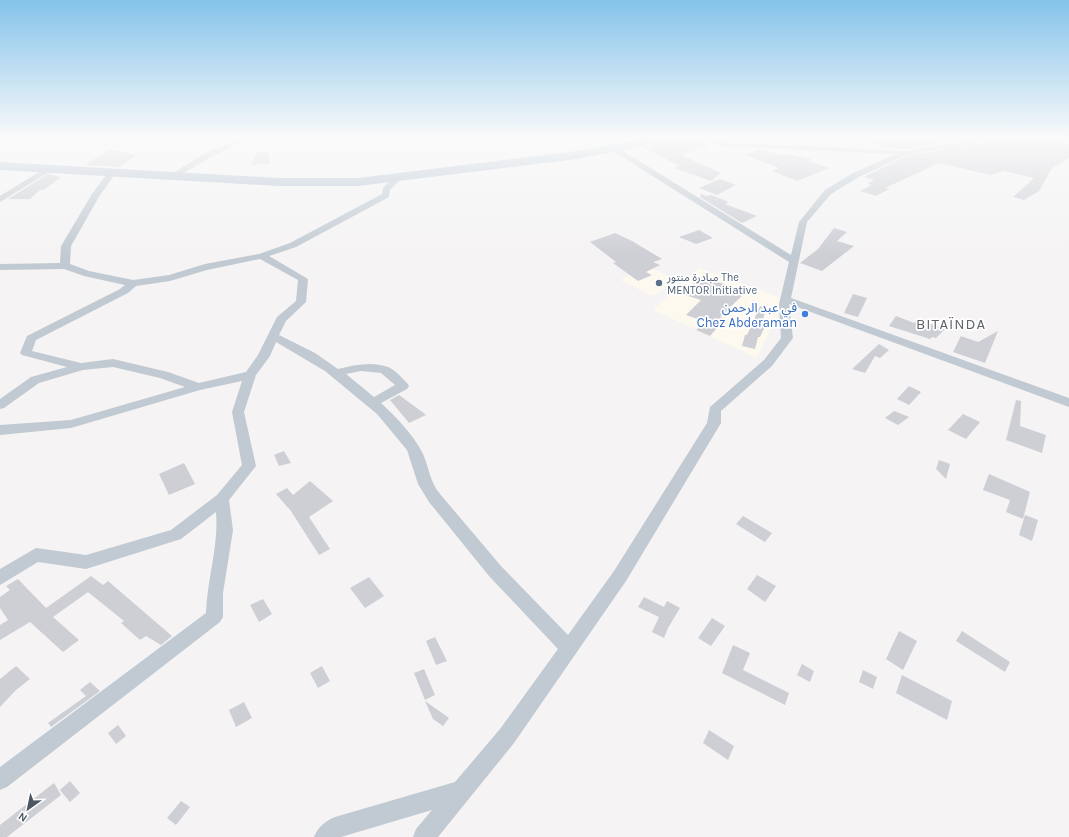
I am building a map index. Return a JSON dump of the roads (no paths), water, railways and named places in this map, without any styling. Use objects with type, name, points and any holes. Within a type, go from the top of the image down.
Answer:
[{"type":"main road","points":[[213,178],[311,183],[358,182],[390,178]]},
{"type":"street","points":[[0,200],[35,178]]},
{"type":"street","points":[[66,266],[66,246],[96,194],[108,178]]},
{"type":"street","points":[[0,267],[66,266],[87,274],[134,283],[170,278],[205,267],[261,256],[302,241],[386,195],[386,190],[397,178]]},
{"type":"street","points":[[660,178],[794,261]]},
{"type":"street","points":[[424,837],[507,736],[624,570],[714,423],[715,410],[768,363],[787,338],[784,304],[803,222],[828,192],[851,178]]},
{"type":"street","points":[[0,578],[36,555],[86,562],[176,535],[222,500],[250,466],[238,412],[250,375],[264,356],[281,319],[301,302],[303,279],[261,256]]},
{"type":"street","points":[[82,366],[26,353],[31,338],[124,292],[134,283]]},
{"type":"street","points":[[785,299],[1069,403]]},
{"type":"street","points":[[273,336],[294,345],[319,360],[372,403],[411,445],[428,488],[472,544],[525,605],[570,648]]},
{"type":"street","points":[[0,405],[35,380],[82,366],[113,363],[164,375],[198,387]]},
{"type":"street","points":[[335,373],[361,367],[385,370],[403,386],[372,403]]},
{"type":"street","points":[[0,430],[71,424],[198,387],[250,375]]},
{"type":"street","points":[[0,780],[214,617],[215,593],[225,530],[222,500]]},
{"type":"street","points":[[325,837],[335,828],[462,791]]},
{"type":"place","name":"مبادرة منتور The MENTOR Initiative","points":[[659,283]]},
{"type":"place","name":"في عبد الرحمن Chez Abderaman","points":[[805,314]]},
{"type":"district","name":"BITAÏNDA","points":[[951,324]]}]
